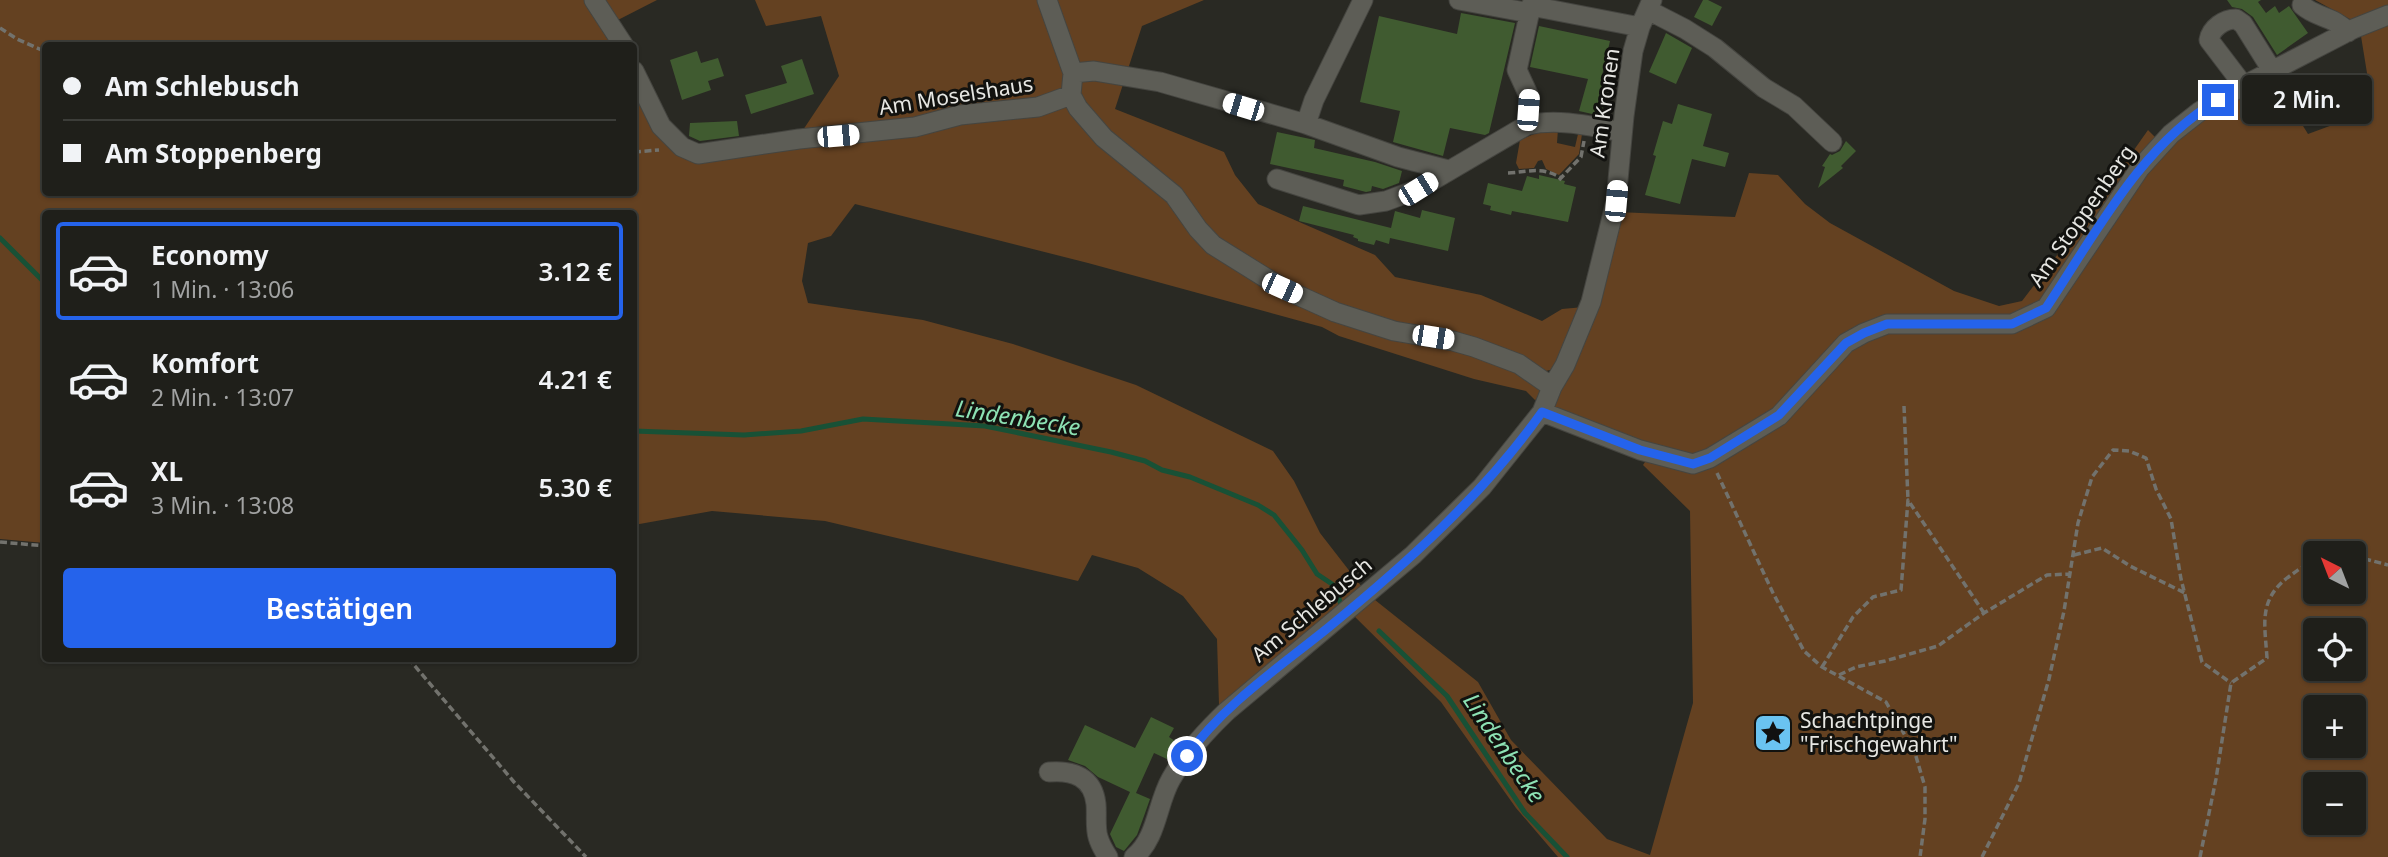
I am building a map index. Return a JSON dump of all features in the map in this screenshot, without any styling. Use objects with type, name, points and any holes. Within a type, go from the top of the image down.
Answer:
[{"type":"street","points":[[594,0],[621,42]]},
{"type":"street","points":[[1047,0],[1073,73],[1071,95],[1078,108],[1104,138],[1174,195],[1213,245],[1282,288],[1335,312],[1394,331],[1474,346],[1519,364],[1552,387]]},
{"type":"street","points":[[1306,124],[1314,100],[1363,0]]},
{"type":"street","points":[[1459,0],[1530,13]]},
{"type":"street","points":[[2302,5],[2308,10],[2332,18],[2348,32]]},
{"type":"street","points":[[1527,125],[1529,96],[1517,70],[1531,6],[1647,12],[1685,29],[1715,48],[1764,88],[1794,106],[1832,142]]},
{"type":"street","name":"Am Kronen","points":[[1542,412],[1591,302],[1616,201],[1633,51],[1647,12]]},
{"type":"street","name":"Am Stoppenberg","points":[[1542,412],[1640,450],[1693,464],[1710,458],[1779,415],[1846,343],[1864,333],[1887,324],[2012,324],[2046,308],[2117,201],[2155,150],[2199,112],[2348,32],[2388,15]]},
{"type":"street","points":[[2244,86],[2209,40],[2214,28],[2229,19],[2236,19],[2243,24],[2273,72]]},
{"type":"street","points":[[1073,73],[1094,71],[1160,82],[1306,124],[1398,157],[1448,170]]},
{"type":"street","name":"Am Moselshaus","points":[[637,77],[661,126],[682,147],[698,154],[799,139],[915,127],[960,116],[1038,107],[1071,95]]},
{"type":"street","points":[[1277,180],[1359,205],[1386,201],[1418,189],[1527,125],[1543,121],[1564,121],[1622,132]]},
{"type":"street","name":"Am Schlebusch","points":[[1134,857],[1146,844],[1170,779],[1209,729],[1422,546],[1482,487],[1542,412]]},
{"type":"street","points":[[1049,772],[1068,771],[1081,777],[1092,788],[1099,841],[1108,857]]},
{"type":"path","points":[[0,29],[42,50]]},
{"type":"path","points":[[1508,173],[1537,169],[1553,173],[1560,179],[1581,157],[1588,125]]},
{"type":"path","points":[[1822,667],[1853,617],[1873,597],[1901,590],[1908,500],[1904,406]]},
{"type":"path","points":[[1982,857],[2019,783],[2049,679],[2078,523],[2092,477],[2113,450],[2129,451],[2146,458],[2156,489],[2171,519],[2202,662],[2231,682]]},
{"type":"path","points":[[1710,458],[1804,651],[1822,667],[1886,702],[1915,753],[1925,787],[1925,819],[1920,857]]},
{"type":"path","points":[[1908,500],[1984,613]]},
{"type":"path","points":[[0,542],[42,546]]},
{"type":"path","points":[[2073,555],[2102,548],[2130,566],[2185,593]]},
{"type":"path","points":[[2366,559],[2388,565]]},
{"type":"path","points":[[2200,857],[2216,779],[2231,682],[2267,658],[2264,611],[2275,588],[2303,566]]},
{"type":"path","points":[[1838,676],[1856,667],[1938,646],[1984,613],[2047,575],[2070,574]]},
{"type":"path","points":[[411,662],[514,782],[586,857]]},
{"type":"shaded area","points":[[0,0],[657,0],[614,22],[618,42],[42,42],[42,196],[637,196],[637,83],[679,149],[803,130],[839,76],[821,16],[766,26],[755,0],[1204,0],[1142,26],[1115,109],[1224,152],[1235,175],[1258,204],[1375,255],[1395,277],[1481,295],[1542,321],[1562,309],[1584,307],[1558,368],[1542,372],[1502,363],[1540,389],[1541,397],[1535,400],[1526,391],[1474,379],[1339,336],[1322,327],[1088,263],[855,204],[831,236],[808,243],[802,281],[808,303],[923,320],[1013,344],[1136,385],[1273,451],[1294,481],[1320,533],[1365,591],[1205,721],[1219,705],[1217,639],[1183,596],[1138,568],[1092,555],[1078,581],[825,521],[712,511],[637,524],[637,210],[42,210],[42,543],[0,539]]},
{"type":"shaded area","points":[[2315,0],[2388,0],[2388,11],[2357,23]]},
{"type":"shaded area","points":[[2388,19],[2388,857],[1558,857],[1516,808],[1441,702],[1351,613],[1370,596],[1478,682],[1511,740],[1607,839],[1650,855],[1693,703],[1690,511],[1643,465],[1649,456],[1725,455],[1849,344],[1888,328],[2042,315],[2172,139],[2266,79],[2282,111],[2292,108],[2308,134],[2373,110],[2360,30]]},
{"type":"shaded area","points":[[1546,129],[1558,129],[1557,143],[1575,147],[1578,134],[1582,134],[1579,154],[1559,175],[1546,169],[1542,160],[1538,161],[1534,168],[1519,169],[1516,163],[1520,140]]},
{"type":"shaded area","points":[[2148,130],[2158,140],[2042,307],[2011,322],[1887,321],[1777,413],[1696,459],[1563,417],[1552,404],[1617,212],[1735,217],[1749,173],[1778,175],[1805,204],[1830,223],[1954,291],[1999,306],[2022,301]]},
{"type":"building","points":[[1703,0],[1722,7],[1712,26],[1694,17]]},
{"type":"building","points":[[2227,0],[2261,0],[2258,2],[2266,13],[2275,6],[2279,13],[2289,6],[2308,33],[2277,55],[2253,17],[2242,9],[2232,7]]},
{"type":"building","points":[[1461,13],[1515,23],[1489,133],[1485,135],[1450,128],[1443,156],[1393,142],[1400,111],[1360,102],[1379,16],[1457,34]]},
{"type":"building","points":[[1539,26],[1610,41],[1601,80],[1609,81],[1601,116],[1579,111],[1588,79],[1530,67]]},
{"type":"building","points":[[1666,33],[1692,48],[1676,84],[1649,72]]},
{"type":"building","points":[[697,51],[701,63],[718,58],[724,76],[708,81],[711,90],[682,100],[670,60]]},
{"type":"building","points":[[802,59],[814,94],[751,114],[745,95],[787,83],[781,66]]},
{"type":"building","points":[[1678,104],[1712,114],[1703,146],[1729,153],[1725,167],[1692,159],[1680,204],[1645,195],[1663,121],[1672,124]]},
{"type":"building","points":[[737,121],[739,136],[700,141],[689,136],[690,123]]},
{"type":"building","points":[[1277,132],[1315,140],[1314,148],[1402,171],[1399,183],[1383,189],[1372,186],[1371,191],[1366,192],[1343,186],[1344,180],[1270,164]]},
{"type":"building","points":[[1846,141],[1856,151],[1841,166],[1843,168],[1818,188],[1825,167],[1822,166],[1830,154],[1840,151]]},
{"type":"building","points":[[1539,175],[1565,181],[1564,184],[1576,187],[1568,222],[1512,211],[1511,215],[1490,210],[1491,206],[1483,204],[1488,183],[1522,191],[1527,176],[1539,179]]},
{"type":"building","points":[[1303,206],[1391,228],[1395,211],[1420,218],[1422,210],[1455,218],[1448,251],[1390,238],[1389,244],[1376,240],[1374,245],[1358,241],[1354,235],[1299,221]]},
{"type":"building","points":[[1151,717],[1174,728],[1169,737],[1178,743],[1169,760],[1154,753],[1136,793],[1150,799],[1137,835],[1124,851],[1116,847],[1110,834],[1130,792],[1098,777],[1085,766],[1068,760],[1085,725],[1135,748]]},
{"type":"waterway","name":"Lindenbecke","points":[[0,238],[42,280]]},
{"type":"waterway","name":"Lindenbecke","points":[[637,431],[744,435],[801,431],[863,419],[985,426],[1111,452],[1190,477],[1258,505],[1274,515],[1317,574],[1335,586],[1340,602]]},
{"type":"waterway","name":"Lindenbecke","points":[[1379,631],[1447,696],[1525,813],[1567,857]]},
{"type":"place","name":"Schachtpinge \"Frischgewahrt\"","points":[[1773,733]]},
{"type":"route","points":[[1187,756],[1227,711],[1413,555],[1482,487],[1542,412],[1556,420],[1640,450],[1693,464],[1710,458],[1779,415],[1846,343],[1864,333],[1887,324],[2012,324],[2038,313],[2046,308],[2117,201],[2155,150],[2171,134],[2218,100]]}]
